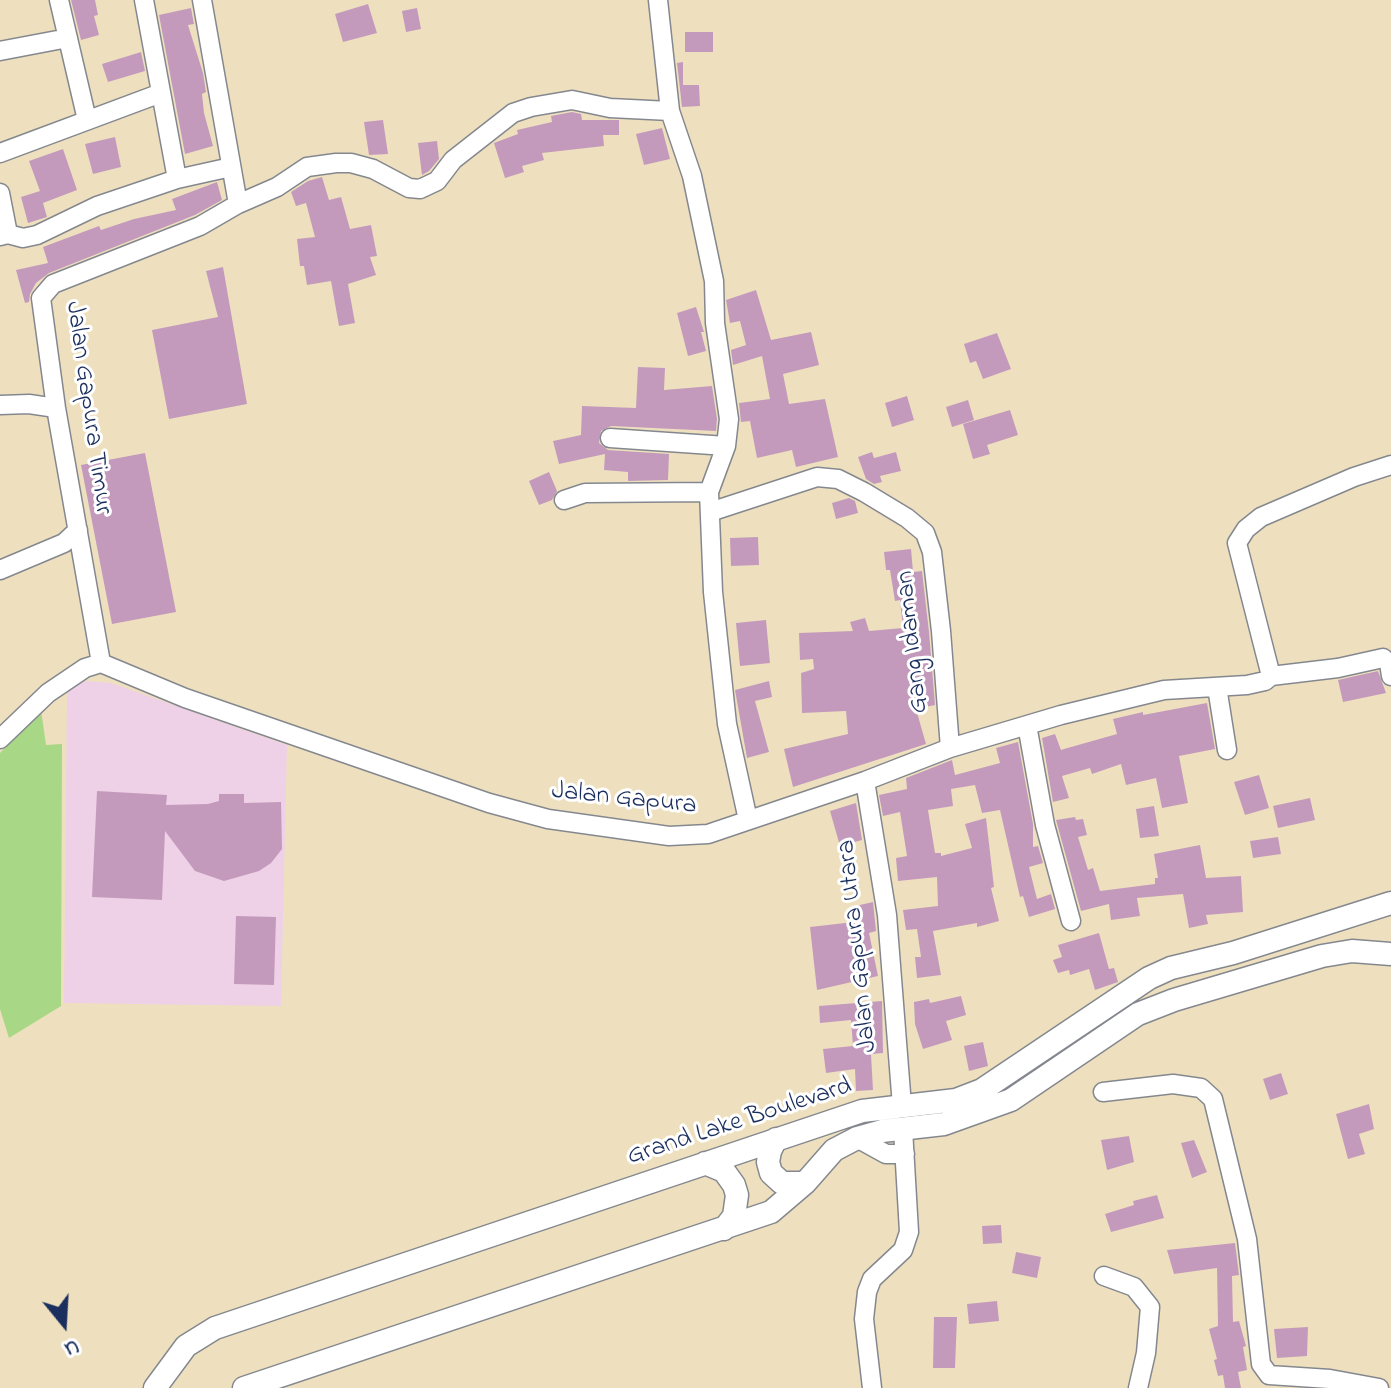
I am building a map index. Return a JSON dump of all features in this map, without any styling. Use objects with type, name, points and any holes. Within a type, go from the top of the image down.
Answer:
[{"type":"street","points":[[59,0],[87,120]]},
{"type":"street","points":[[144,0],[177,179]]},
{"type":"street","points":[[202,0],[238,204],[277,187],[307,167],[336,163],[351,163],[373,169],[409,188],[420,189],[437,181],[453,160],[513,113],[531,107],[572,100],[610,108],[670,111]]},
{"type":"street","points":[[658,0],[670,111],[692,176],[714,281],[715,323],[729,419],[726,446],[709,492],[719,664],[727,724],[748,820]]},
{"type":"street","points":[[0,51],[68,38]]},
{"type":"street","points":[[0,153],[161,93]]},
{"type":"street","points":[[0,193],[4,235],[23,238],[37,235],[97,206],[177,179],[231,167]]},
{"type":"street","name":"Jalan Gapura Timur","points":[[101,663],[56,408],[41,306],[45,292],[53,284],[200,226],[238,204]]},
{"type":"street","points":[[0,405],[29,404],[56,408]]},
{"type":"street","points":[[610,438],[726,446]]},
{"type":"street","points":[[1271,676],[1237,543],[1246,529],[1261,517],[1354,477],[1391,465]]},
{"type":"street","name":"Gang Idaman","points":[[710,512],[817,477],[838,479],[907,518],[925,533],[932,552],[950,748]]},
{"type":"street","points":[[564,500],[585,493],[709,492]]},
{"type":"street","points":[[0,570],[64,543],[78,530]]},
{"type":"street","name":"Jalan Gapura","points":[[101,663],[199,703],[489,803],[548,819],[669,836],[708,834],[865,781],[950,748],[1164,690],[1247,685],[1265,681],[1271,676],[1338,668],[1383,658],[1389,663],[1391,676]]},
{"type":"street","points":[[0,739],[48,693],[85,668],[101,663]]},
{"type":"street","points":[[1217,687],[1227,750]]},
{"type":"street","points":[[1027,725],[1045,825],[1071,921]]},
{"type":"street","name":"Jalan Gapura Utara","points":[[865,781],[887,915],[902,1106]]},
{"type":"street","name":"Grand Lake Boulevard","points":[[155,1388],[186,1346],[215,1328],[862,1111],[956,1100],[982,1090],[1149,978],[1171,968],[1247,949],[1391,903]]},
{"type":"street","name":"Grand Lake Boulevard","points":[[244,1388],[771,1212],[805,1183],[834,1150],[857,1138],[882,1131],[944,1124],[1011,1100],[1138,1014],[1174,1000],[1322,956],[1352,951],[1391,954]]},
{"type":"street","points":[[1103,1092],[1173,1084],[1201,1088],[1213,1099],[1247,1239],[1261,1364],[1269,1375],[1330,1379],[1379,1388]]},
{"type":"street","points":[[872,1388],[864,1319],[867,1292],[872,1279],[903,1250],[909,1232],[903,1129]]},
{"type":"street","points":[[857,1138],[886,1154],[905,1154]]},
{"type":"street","points":[[776,1139],[768,1162],[771,1173],[782,1183],[805,1183]]},
{"type":"street","points":[[705,1163],[724,1171],[737,1195],[734,1216],[724,1229]]},
{"type":"street","points":[[1104,1276],[1134,1287],[1150,1307],[1146,1353],[1138,1388]]},
{"type":"shaded area","points":[[85,681],[111,683],[287,745],[281,1006],[64,1003],[67,692]]},
{"type":"green space","points":[[41,710],[46,745],[62,744],[61,1006],[9,1038],[0,1009],[0,753]]},
{"type":"building","points":[[71,0],[95,0],[98,15],[94,16],[99,35],[81,40]]},
{"type":"building","points":[[368,4],[377,33],[343,42],[335,14]]},
{"type":"building","points":[[191,8],[194,24],[188,25],[203,73],[206,92],[202,94],[204,113],[213,146],[185,154],[159,15]]},
{"type":"building","points":[[417,8],[421,29],[406,32],[402,11]]},
{"type":"building","points":[[685,32],[713,32],[713,52],[685,52]]},
{"type":"building","points":[[141,52],[145,71],[108,82],[102,64]]},
{"type":"building","points":[[683,62],[683,85],[699,85],[700,106],[682,107],[677,63]]},
{"type":"building","points":[[572,112],[581,114],[582,120],[619,120],[619,135],[603,135],[604,146],[542,153],[544,160],[522,166],[524,172],[505,178],[494,143],[518,134],[517,130],[552,122],[551,116]]},
{"type":"building","points":[[383,120],[388,154],[369,155],[364,122]]},
{"type":"building","points":[[662,128],[670,159],[644,165],[636,134]]},
{"type":"building","points":[[115,137],[121,167],[93,174],[85,144]]},
{"type":"building","points":[[437,141],[439,159],[422,175],[418,143]]},
{"type":"building","points":[[63,149],[77,190],[43,203],[47,217],[28,223],[21,197],[40,191],[29,161]]},
{"type":"building","points":[[322,177],[329,200],[341,197],[350,229],[371,225],[377,256],[370,257],[376,275],[348,284],[355,323],[339,326],[331,281],[307,285],[304,266],[300,266],[297,239],[315,237],[306,203],[296,206],[291,192],[308,181]]},
{"type":"building","points":[[217,182],[222,200],[195,215],[49,273],[36,283],[29,302],[25,303],[16,270],[48,263],[43,247],[99,226],[101,230],[176,210],[172,199]]},
{"type":"building","points":[[223,267],[247,404],[169,419],[152,330],[218,317],[206,271]]},
{"type":"building","points":[[756,290],[771,340],[811,332],[819,365],[783,374],[789,404],[825,399],[838,457],[796,467],[792,450],[757,458],[750,421],[741,422],[739,403],[770,399],[762,356],[733,365],[731,350],[746,345],[740,321],[730,323],[726,300]]},
{"type":"building","points":[[696,307],[706,351],[688,356],[677,313]]},
{"type":"building","points":[[997,333],[1011,369],[983,379],[976,361],[970,363],[964,344]]},
{"type":"building","points":[[638,367],[665,368],[664,390],[712,386],[716,431],[611,426],[601,431],[599,443],[608,450],[669,454],[668,480],[628,481],[628,472],[604,470],[605,454],[559,464],[553,441],[581,435],[582,406],[636,408]]},
{"type":"building","points":[[907,396],[914,420],[892,427],[885,403]]},
{"type":"building","points":[[968,400],[974,420],[952,427],[946,407]]},
{"type":"building","points":[[1010,410],[1018,435],[987,445],[990,454],[973,459],[963,424]]},
{"type":"building","points":[[872,452],[874,458],[896,452],[901,471],[880,476],[882,482],[874,484],[866,479],[858,457]]},
{"type":"building","points":[[145,453],[176,612],[112,624],[81,465]]},
{"type":"building","points":[[549,472],[557,491],[552,500],[539,505],[529,481]]},
{"type":"building","points":[[849,498],[855,501],[858,513],[836,519],[832,503]]},
{"type":"building","points":[[758,537],[759,565],[731,566],[730,538]]},
{"type":"building","points":[[911,549],[913,572],[922,571],[935,705],[916,709],[926,744],[793,787],[784,749],[848,734],[846,711],[802,713],[801,673],[814,669],[813,659],[800,660],[799,633],[853,631],[850,622],[865,618],[869,631],[903,628],[900,600],[895,601],[884,552]]},
{"type":"building","points":[[766,620],[770,663],[740,666],[736,623]]},
{"type":"building","points":[[1378,671],[1386,693],[1343,702],[1338,680]]},
{"type":"building","points":[[769,681],[772,697],[755,701],[769,752],[747,758],[735,690]]},
{"type":"building","points":[[1207,703],[1215,749],[1179,756],[1188,803],[1162,808],[1156,778],[1126,785],[1121,764],[1092,774],[1090,768],[1062,776],[1069,798],[1053,802],[1042,738],[1055,734],[1061,750],[1117,734],[1113,719]]},
{"type":"building","points":[[1018,742],[1033,824],[1033,847],[1038,846],[1043,863],[1029,867],[1037,899],[1051,894],[1055,909],[1029,917],[1023,896],[1020,897],[1000,810],[982,813],[975,785],[951,789],[953,806],[928,810],[935,853],[941,853],[941,856],[972,848],[965,824],[986,818],[994,887],[991,888],[999,921],[977,927],[977,923],[933,931],[941,975],[917,978],[915,957],[921,957],[917,929],[906,930],[903,910],[938,906],[937,877],[898,881],[896,858],[907,856],[900,812],[883,816],[879,795],[907,789],[906,778],[952,760],[955,775],[1000,763],[996,748]]},
{"type":"building","points":[[1259,775],[1269,808],[1245,815],[1234,782]]},
{"type":"building","points":[[97,791],[167,795],[166,805],[208,804],[219,801],[219,794],[244,794],[244,803],[281,802],[282,849],[271,863],[259,871],[224,881],[195,871],[165,831],[162,900],[92,897]]},
{"type":"building","points":[[1310,798],[1315,820],[1278,828],[1273,806]]},
{"type":"building","points":[[856,803],[862,840],[840,846],[830,811]]},
{"type":"building","points":[[1154,806],[1159,836],[1140,838],[1136,809]]},
{"type":"building","points":[[1075,817],[1076,820],[1083,819],[1087,835],[1078,837],[1088,870],[1093,868],[1100,891],[1155,884],[1155,878],[1158,878],[1154,854],[1200,845],[1206,878],[1241,876],[1243,912],[1206,915],[1208,924],[1189,928],[1183,894],[1137,898],[1140,916],[1111,920],[1109,904],[1081,911],[1056,820]]},
{"type":"building","points":[[1278,837],[1281,854],[1253,858],[1250,841]]},
{"type":"building","points":[[873,902],[876,931],[869,933],[878,976],[817,990],[810,927],[854,922],[851,907]]},
{"type":"building","points":[[236,916],[276,917],[274,985],[234,984]]},
{"type":"building","points":[[1099,933],[1109,969],[1114,968],[1118,982],[1095,990],[1089,969],[1070,975],[1069,970],[1058,973],[1053,960],[1062,957],[1058,945]]},
{"type":"building","points":[[961,996],[966,1015],[946,1021],[952,1040],[923,1049],[915,1024],[914,1002],[929,999],[930,1003]]},
{"type":"building","points":[[882,1001],[883,1053],[871,1054],[873,1090],[856,1091],[855,1069],[826,1073],[823,1049],[853,1046],[851,1020],[820,1023],[819,1006]]},
{"type":"building","points":[[983,1042],[988,1066],[969,1071],[964,1046]]},
{"type":"building","points":[[1281,1073],[1288,1094],[1270,1100],[1263,1079]]},
{"type":"building","points":[[1369,1104],[1374,1129],[1359,1134],[1365,1154],[1348,1159],[1336,1114]]},
{"type":"building","points":[[1129,1136],[1134,1162],[1107,1170],[1101,1140]]},
{"type":"building","points":[[1194,1140],[1207,1172],[1192,1178],[1181,1143]]},
{"type":"building","points":[[1157,1195],[1164,1218],[1111,1232],[1105,1214],[1134,1205],[1133,1201]]},
{"type":"building","points":[[1001,1225],[1002,1243],[983,1244],[982,1226]]},
{"type":"building","points":[[1235,1243],[1239,1275],[1232,1276],[1233,1322],[1239,1321],[1246,1346],[1243,1347],[1247,1370],[1238,1372],[1241,1388],[1225,1388],[1223,1375],[1218,1376],[1209,1329],[1218,1326],[1217,1268],[1174,1274],[1167,1250]]},
{"type":"building","points":[[1016,1252],[1041,1257],[1037,1278],[1012,1273]]},
{"type":"building","points":[[997,1301],[999,1321],[969,1324],[967,1304]]},
{"type":"building","points":[[934,1317],[957,1317],[955,1368],[933,1368]]},
{"type":"building","points":[[1308,1327],[1307,1356],[1277,1358],[1274,1329]]}]
